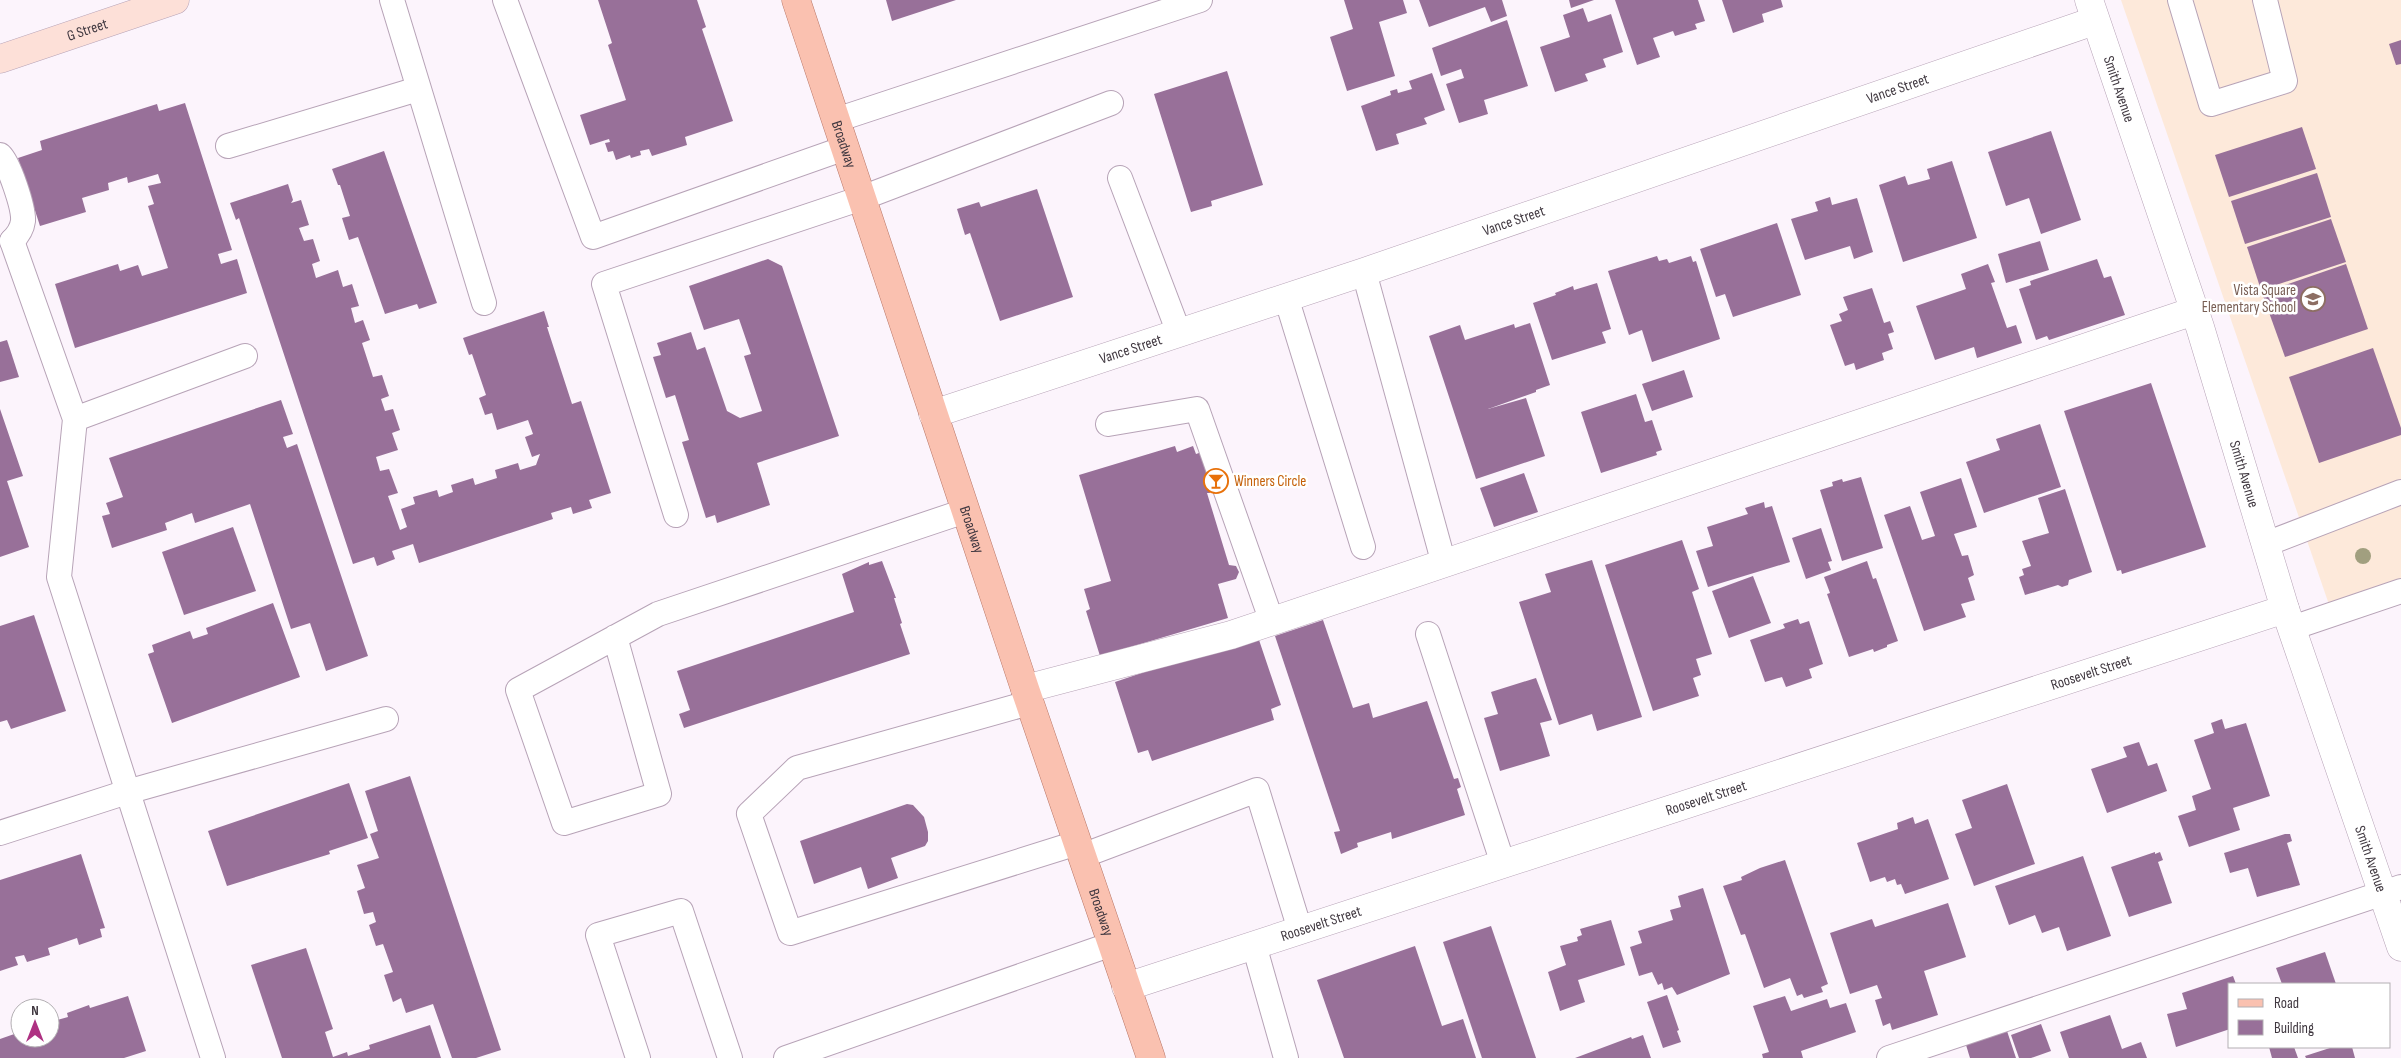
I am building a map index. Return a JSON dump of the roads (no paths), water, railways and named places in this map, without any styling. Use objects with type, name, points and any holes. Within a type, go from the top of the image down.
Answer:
[{"type":"main road","name":"Broadway","points":[[796,0],[1027,696],[1151,1058]]},
{"type":"street","name":"G Street","points":[[0,60],[174,0]]},
{"type":"street","name":"Vance Street","points":[[933,414],[1364,272],[2091,10]]},
{"type":"street","name":"Smith Avenue","points":[[2091,10],[2194,311],[2288,618],[2392,890],[2401,948]]},
{"type":"street","points":[[1027,696],[1272,622],[2194,311]]},
{"type":"street","name":"Roosevelt Street","points":[[1126,987],[1503,864],[2288,618]]},
{"type":"lane","points":[[392,0],[484,303]]},
{"type":"lane","points":[[505,0],[593,237],[845,148]]},
{"type":"lane","points":[[836,120],[1168,5],[1200,0]]},
{"type":"lane","points":[[2180,0],[2211,104],[2285,81],[2265,0]]},
{"type":"lane","points":[[228,146],[418,89]]},
{"type":"lane","points":[[676,515],[604,284],[862,198],[1111,103]]},
{"type":"lane","points":[[0,155],[8,168],[22,214],[21,228],[6,240],[75,419],[59,576],[213,1058]]},
{"type":"lane","points":[[1120,178],[1179,333]]},
{"type":"lane","points":[[1364,272],[1444,564]]},
{"type":"lane","points":[[1286,297],[1363,547]]},
{"type":"lane","points":[[75,419],[245,356]]},
{"type":"lane","points":[[1108,424],[1197,409],[1272,622]]},
{"type":"lane","points":[[2266,544],[2401,492]]},
{"type":"lane","points":[[615,637],[659,794],[564,823],[518,690],[615,637],[658,614],[965,511]]},
{"type":"lane","points":[[2288,618],[2401,591]]},
{"type":"lane","points":[[1428,634],[1503,864]]},
{"type":"lane","points":[[1027,696],[796,768],[749,814],[790,933],[1079,849],[1257,790],[1300,930]]},
{"type":"lane","points":[[0,833],[127,792],[386,719]]},
{"type":"lane","points":[[1889,1058],[2392,890]]},
{"type":"lane","points":[[638,1058],[598,936],[681,911],[730,1058]]},
{"type":"lane","points":[[786,1058],[1112,944]]},
{"type":"lane","points":[[1254,945],[1286,1058]]},
{"type":"place","name":"Vista Square Elementary School","points":[[2313,299]]},
{"type":"place","name":"Winners Circle","points":[[1216,481]]}]
